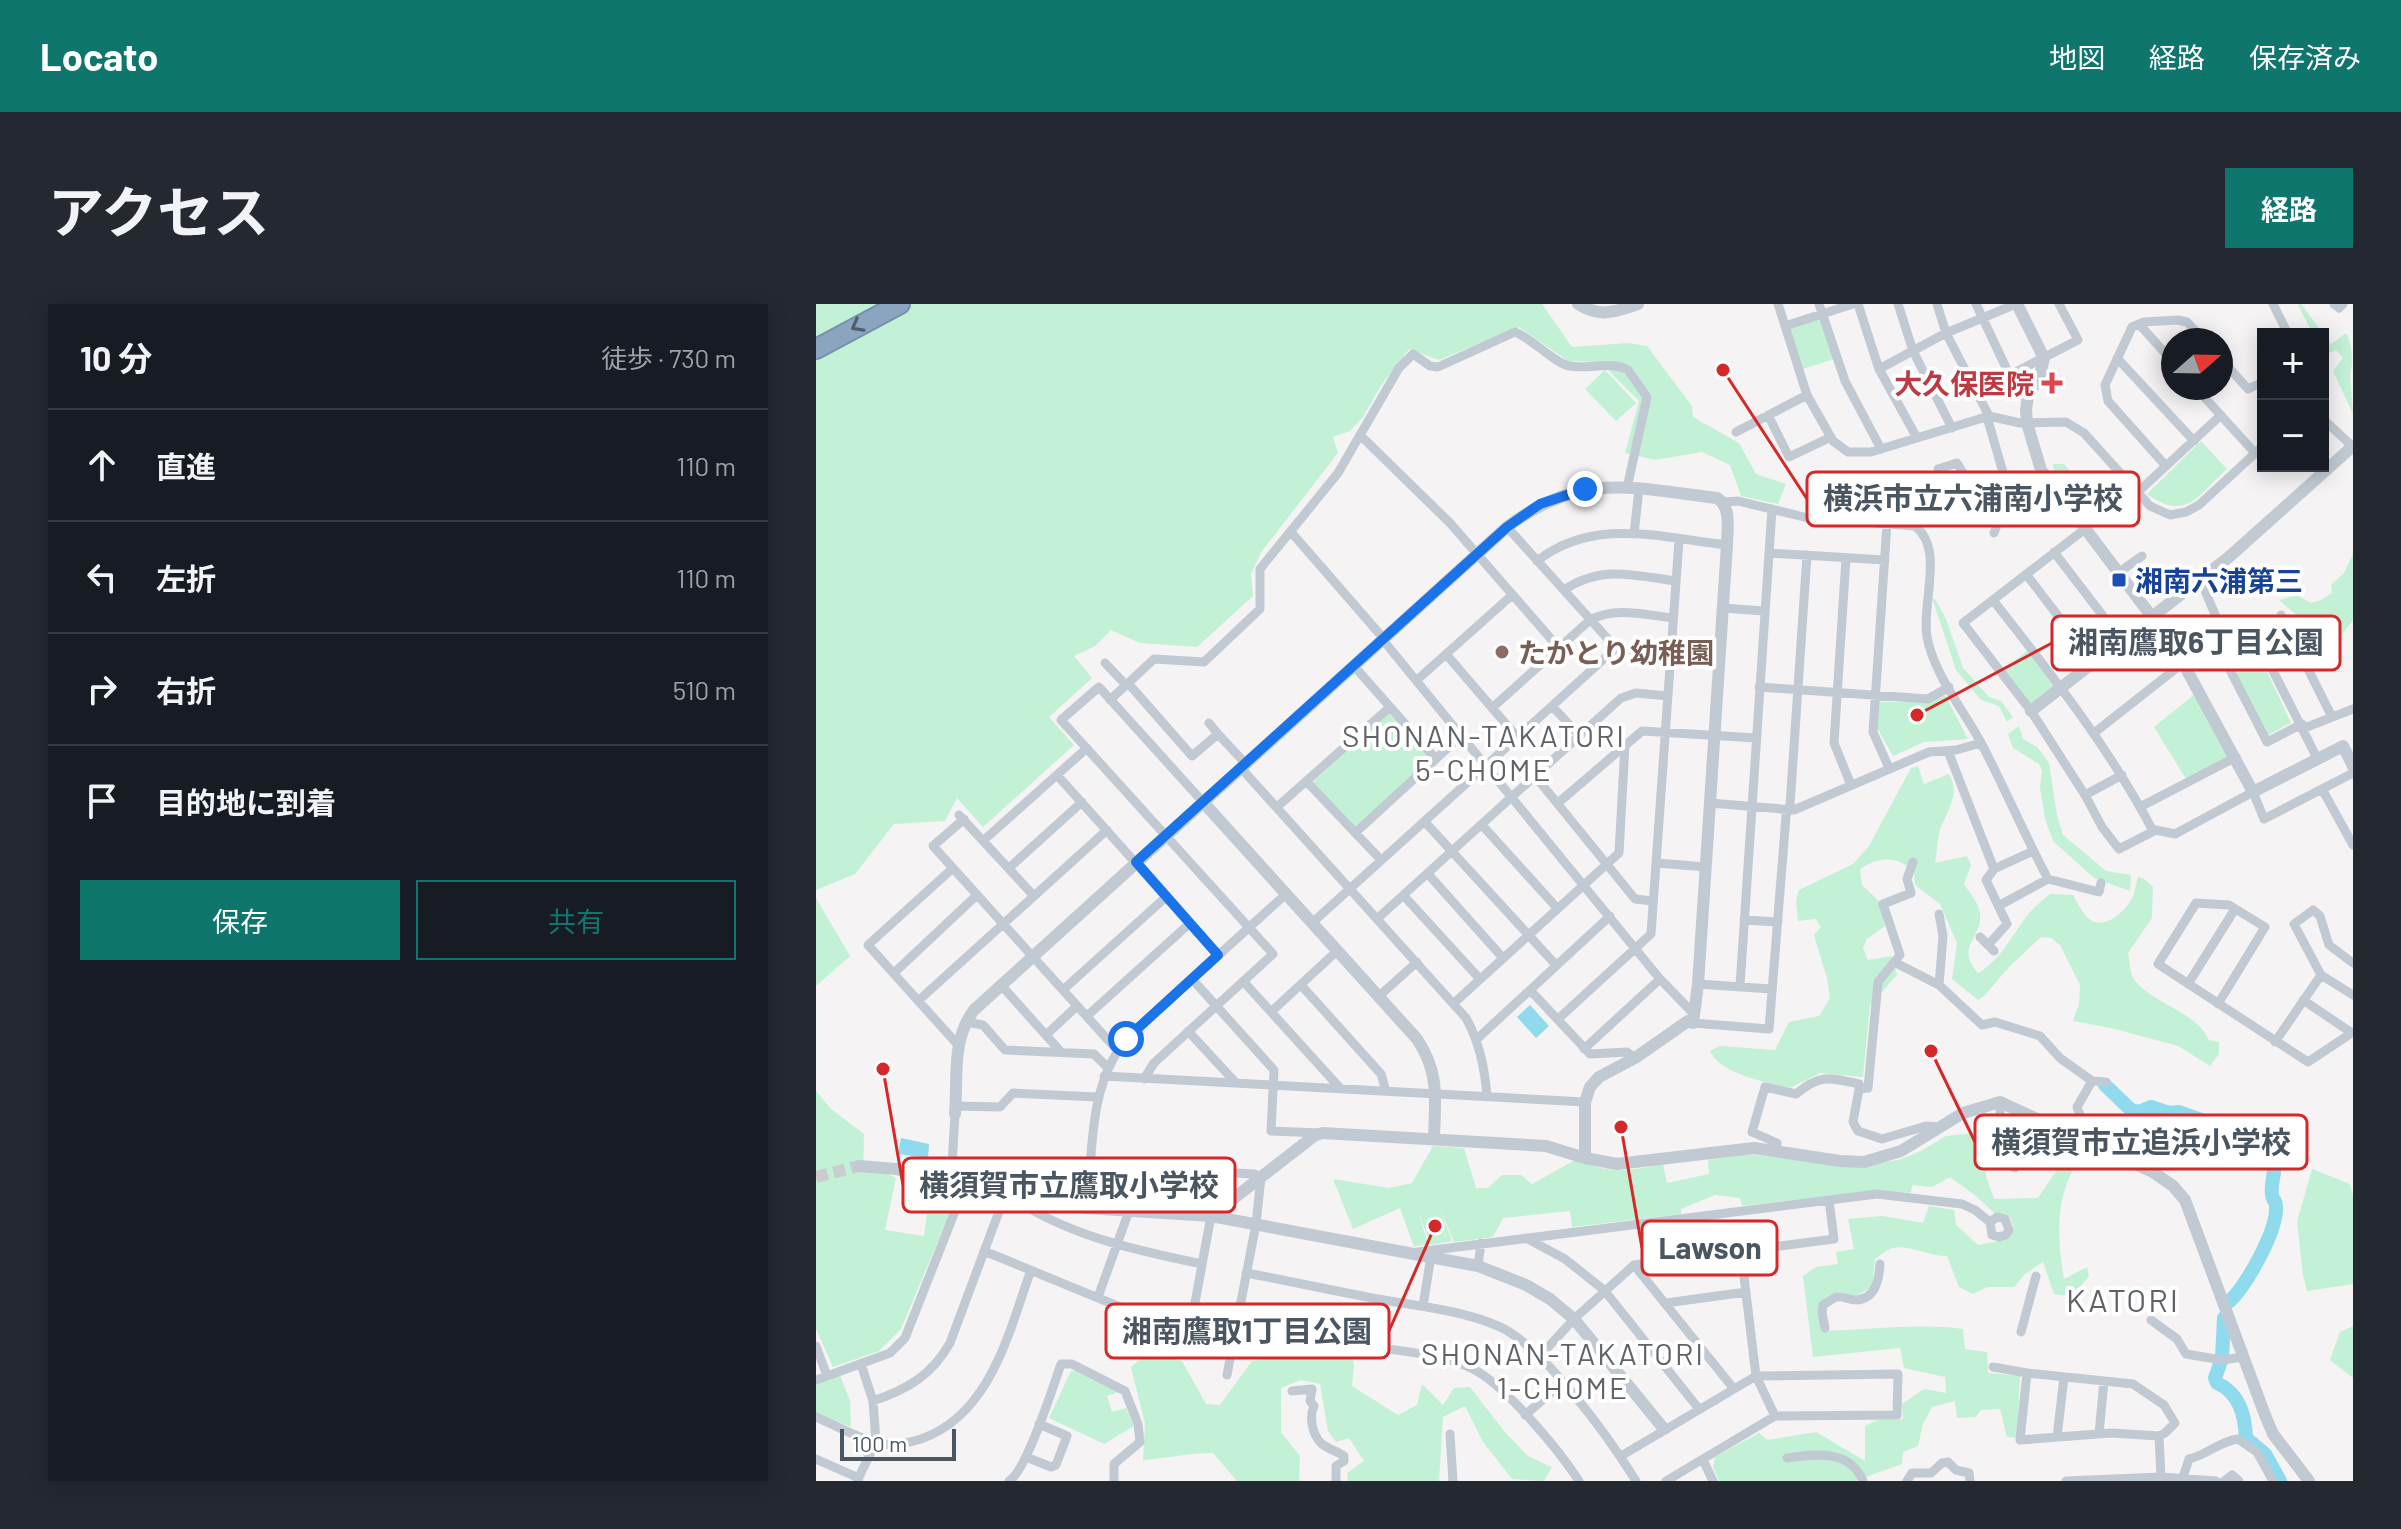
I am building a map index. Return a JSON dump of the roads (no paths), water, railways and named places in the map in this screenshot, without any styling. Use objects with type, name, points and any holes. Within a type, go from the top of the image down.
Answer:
[{"type":"highway","points":[[816,349],[900,304]]},
{"type":"street","points":[[1578,304],[1590,312],[1603,314],[1638,304]]},
{"type":"street","points":[[1778,304],[1807,395],[1831,437],[1842,449],[1852,453],[1881,449],[1988,417],[2027,423],[2059,422],[2073,425],[2138,492],[2160,512],[2170,515],[2199,505],[2257,452]]},
{"type":"street","points":[[1785,326],[1820,309],[1856,304],[1879,369],[1917,438]]},
{"type":"street","points":[[1898,304],[1913,351],[1952,428]]},
{"type":"street","points":[[1937,304],[1946,333],[1988,417],[2009,493],[1994,533]]},
{"type":"street","points":[[1976,304],[2010,376]]},
{"type":"street","points":[[1879,369],[1946,333],[2016,304],[2044,358],[2040,375],[2026,401],[2027,423],[2041,470],[2183,663],[2236,757],[2264,819],[2353,773]]},
{"type":"street","points":[[1977,392],[2078,340],[2059,304]]},
{"type":"street","points":[[2273,304],[2285,328]]},
{"type":"street","points":[[2334,304],[2339,308],[2343,304]]},
{"type":"street","points":[[1820,309],[1845,381],[1881,449]]},
{"type":"street","points":[[2166,466],[2105,397],[2105,385],[2132,327],[2144,322],[2178,320],[2187,322],[2193,328]]},
{"type":"street","points":[[2139,324],[2161,349]]},
{"type":"street","points":[[1110,700],[1154,659],[1204,662],[1260,609],[1260,569],[1338,473],[1399,368],[1413,354],[1430,366],[1438,367],[1515,332],[1536,343],[1562,364],[1571,367],[1620,366],[1628,370],[1647,397],[1633,488],[1634,534]]},
{"type":"street","points":[[2117,358],[2194,441]]},
{"type":"street","points":[[2233,372],[2248,389],[2257,385]]},
{"type":"street","points":[[1736,432],[1807,395]]},
{"type":"street","points":[[2207,400],[2257,448]]},
{"type":"street","points":[[1768,415],[1789,457],[1831,437]]},
{"type":"street","points":[[2138,492],[2221,415]]},
{"type":"street","points":[[2031,711],[2229,557],[2353,446],[2329,423]]},
{"type":"street","points":[[1360,435],[1450,523],[1559,648]]},
{"type":"street","points":[[1938,469],[1957,463],[1992,520],[1999,521]]},
{"type":"street","points":[[951,1182],[958,1045],[965,1022],[974,1010],[1507,527],[1553,498],[1585,489],[1633,488],[1717,498],[1724,502],[1738,501],[1808,518],[1915,526],[1929,541],[1926,627],[1933,657],[1981,743],[2048,879]]},
{"type":"street","points":[[1693,1018],[1698,984],[1727,545],[1727,509],[1724,502]]},
{"type":"street","points":[[1740,986],[1772,509]]},
{"type":"street","points":[[1887,523],[1873,732],[1889,768]]},
{"type":"street","points":[[1507,527],[1616,648],[1719,658]]},
{"type":"street","points":[[2085,529],[1963,623],[2031,711],[2102,827],[2119,849],[2153,831],[2175,834],[2343,746],[2353,766]]},
{"type":"street","points":[[1291,532],[1417,680],[1693,1018]]},
{"type":"street","points":[[1537,561],[1565,543],[1589,535],[1617,532],[1727,545]]},
{"type":"street","points":[[1558,1019],[1651,934],[1679,540]]},
{"type":"street","points":[[2054,552],[2103,616]]},
{"type":"street","points":[[1769,553],[1885,560]]},
{"type":"street","points":[[1585,1158],[1585,1102],[1590,1087],[1599,1077],[1635,1058],[1693,1018],[1769,1029],[1807,555]]},
{"type":"street","points":[[2118,573],[2142,556]]},
{"type":"street","points":[[1846,558],[1834,743],[1851,785]]},
{"type":"street","points":[[1564,590],[1576,582],[1609,573],[1675,581]]},
{"type":"street","points":[[2026,574],[2094,663]]},
{"type":"street","points":[[2200,579],[2222,631],[2210,643],[2230,670],[2267,742],[2353,709]]},
{"type":"street","points":[[1417,680],[1511,596]]},
{"type":"street","points":[[1993,600],[2094,733],[2153,831]]},
{"type":"street","points":[[1723,608],[1764,611]]},
{"type":"street","points":[[1492,708],[1590,620],[1601,614],[1618,611],[1673,618]]},
{"type":"street","points":[[2281,615],[2332,717]]},
{"type":"street","points":[[1312,923],[1616,648]]},
{"type":"street","points":[[2230,670],[2264,653],[2317,758]]},
{"type":"street","points":[[1446,654],[1517,737]]},
{"type":"street","points":[[1105,663],[1192,756],[1218,734]]},
{"type":"street","points":[[2094,733],[2183,663]]},
{"type":"street","points":[[1354,666],[1436,759]]},
{"type":"street","points":[[1144,1079],[1154,1063],[1273,954],[1061,720],[1099,687],[1424,1048],[1433,1071],[1434,1139]]},
{"type":"street","points":[[1759,687],[1928,699],[1949,687]]},
{"type":"street","points":[[1378,918],[1628,695],[1668,696]]},
{"type":"street","points":[[1552,706],[1580,736]]},
{"type":"street","points":[[1277,807],[1390,707]]},
{"type":"street","points":[[1209,723],[1277,807],[1466,1018],[1477,1039],[1487,1097]]},
{"type":"street","points":[[1558,803],[1642,731],[1756,738]]},
{"type":"street","points":[[1355,833],[1462,735]]},
{"type":"street","points":[[1710,803],[1794,810],[1929,752],[1981,743]]},
{"type":"street","points":[[1454,1003],[1619,853],[1625,745]]},
{"type":"street","points":[[984,840],[1087,748]]},
{"type":"street","points":[[1948,751],[1994,869]]},
{"type":"street","points":[[2140,807],[2236,757]]},
{"type":"street","points":[[1057,775],[1218,955]]},
{"type":"street","points":[[2085,795],[2122,775]]},
{"type":"street","points":[[1535,776],[1635,899],[1653,901]]},
{"type":"street","points":[[1306,781],[1381,860]]},
{"type":"street","points":[[2322,789],[2353,845]]},
{"type":"street","points":[[1009,868],[1082,802]]},
{"type":"street","points":[[1034,896],[961,817],[933,846],[1117,1050]]},
{"type":"street","points":[[1425,822],[1556,965]]},
{"type":"street","points":[[1482,825],[1557,908]]},
{"type":"street","points":[[918,1001],[1107,830]]},
{"type":"street","points":[[1980,937],[1991,948],[2007,924],[1986,880],[1994,869],[2033,851]]},
{"type":"street","points":[[1859,1089],[1868,1088],[1878,982],[1896,963],[1900,949],[1883,904],[1911,893],[1907,879],[1913,862]]},
{"type":"street","points":[[1657,863],[1706,867]]},
{"type":"street","points":[[953,868],[868,945],[958,1045]]},
{"type":"street","points":[[1428,874],[1503,958]]},
{"type":"street","points":[[2000,905],[2048,879],[2099,892],[2101,883]]},
{"type":"street","points":[[1087,1208],[1097,1097],[1105,1072],[1117,1050],[1286,894]]},
{"type":"street","points":[[894,973],[977,895]]},
{"type":"street","points":[[1404,896],[1479,978]]},
{"type":"street","points":[[1064,989],[1166,897]]},
{"type":"street","points":[[2218,1004],[2265,927],[2229,905],[2196,903],[2158,964],[2188,984],[2218,1004],[2275,1042],[2308,1062],[2352,1033],[2303,1000]]},
{"type":"street","points":[[2188,984],[2235,909]]},
{"type":"street","points":[[2353,963],[2329,945],[2320,916],[2313,910],[2294,924],[2321,975],[2353,995]]},
{"type":"street","points":[[1939,914],[1943,936],[1939,985]]},
{"type":"street","points":[[1477,1039],[1610,916]]},
{"type":"street","points":[[1744,920],[1778,922]]},
{"type":"street","points":[[1087,1016],[1189,924]]},
{"type":"street","points":[[1271,1012],[1337,951]]},
{"type":"street","points":[[1378,997],[1417,962]]},
{"type":"street","points":[[1896,963],[1939,985],[1982,1025],[1995,1022],[2043,1038],[2060,1058],[2092,1081],[2106,1082]]},
{"type":"street","points":[[2275,1042],[2321,975]]},
{"type":"street","points":[[1192,979],[1274,1070],[1271,1131],[1546,1146],[1617,1164],[1754,1148],[1864,1162],[1901,1151],[1963,1113],[2000,1102],[2062,1129],[2153,1172],[2173,1186],[2185,1200],[2273,1434],[2308,1481]]},
{"type":"street","points":[[1584,1049],[1660,979]]},
{"type":"street","points":[[1243,981],[1340,1088]]},
{"type":"street","points":[[1698,984],[1771,989]]},
{"type":"street","points":[[1001,985],[1061,1052]]},
{"type":"street","points":[[1301,985],[1381,1074],[1386,1091]]},
{"type":"street","points":[[1530,990],[1590,1054],[1627,1052],[1635,1058]]},
{"type":"street","points":[[1047,1034],[1077,1006]]},
{"type":"street","points":[[965,1022],[983,1025],[1005,1050],[1094,1054],[1105,1072],[1144,1079],[1585,1102]]},
{"type":"street","points":[[1188,1031],[1236,1083]]},
{"type":"street","points":[[1776,1151],[1777,1143],[1752,1132],[1765,1087],[1796,1094],[1821,1078],[1859,1084],[1853,1122],[1858,1131],[1882,1139],[1912,1129],[1940,1127]]},
{"type":"street","points":[[2062,1129],[2081,1118],[2077,1107],[2092,1081]]},
{"type":"street","points":[[955,1110],[1000,1107],[1013,1093],[1097,1097]]},
{"type":"street","points":[[2000,1102],[2000,1126],[2008,1143],[2006,1164],[2015,1168]]},
{"type":"street","points":[[1189,1335],[1211,1216],[1322,1133]]},
{"type":"street","points":[[1091,1165],[1254,1174],[1261,1177]]},
{"type":"street","points":[[859,1166],[896,1169],[951,1182],[1022,1204],[1047,1219],[1117,1245],[1202,1264]]},
{"type":"street","points":[[1227,1375],[1256,1224],[1261,1177]]},
{"type":"street","points":[[816,1380],[890,1353],[905,1338],[965,1186]]},
{"type":"street","points":[[1414,1253],[1877,1194],[1962,1204],[1990,1222]]},
{"type":"street","points":[[873,1401],[917,1382],[942,1357],[1004,1198]]},
{"type":"street","points":[[1540,1356],[1574,1319],[1634,1265],[1834,1239],[1829,1200]]},
{"type":"street","points":[[1022,1204],[1047,1203],[1211,1216],[1478,1266],[1526,1285],[1550,1299],[1574,1319],[1664,1429]]},
{"type":"street","points":[[1098,1297],[1129,1211]]},
{"type":"street","points":[[1678,1219],[1682,1259]]},
{"type":"street","points":[[1526,1238],[1565,1259],[1604,1290],[1699,1409]]},
{"type":"street","points":[[1478,1266],[1481,1243]]},
{"type":"street","points":[[984,1251],[1189,1335],[1233,1343]]},
{"type":"street","points":[[1741,1252],[1756,1376],[1775,1416]]},
{"type":"street","points":[[1423,1306],[1431,1256]]},
{"type":"street","points":[[1825,1328],[1823,1305],[1836,1297],[1857,1300],[1868,1295],[1879,1281],[1880,1264]]},
{"type":"street","points":[[1634,1265],[1734,1389]]},
{"type":"street","points":[[816,1417],[876,1442],[892,1445],[932,1435],[971,1401],[997,1364],[1031,1270]]},
{"type":"street","points":[[1246,1273],[1423,1306],[1500,1327],[1540,1356],[1621,1456],[1636,1481]]},
{"type":"street","points":[[2021,1332],[2036,1276]]},
{"type":"street","points":[[1666,1303],[1746,1292]]},
{"type":"street","points":[[1378,1299],[1370,1346],[1474,1369],[1508,1395],[1579,1481]]},
{"type":"street","points":[[2151,1320],[2177,1339],[2186,1354],[2222,1360],[2243,1357]]},
{"type":"street","points":[[816,1346],[827,1376]]},
{"type":"street","points":[[816,1459],[858,1480],[876,1442],[873,1401],[861,1364]]},
{"type":"street","points":[[1012,1480],[1026,1457],[1061,1364],[1072,1364],[1125,1391],[1138,1424],[1140,1442],[1114,1464],[1114,1481]]},
{"type":"street","points":[[1993,1367],[2133,1384],[2164,1405],[2175,1423],[2159,1436],[2099,1434],[2020,1440],[2027,1373]]},
{"type":"street","points":[[1621,1456],[1756,1376],[1898,1374],[1897,1415],[1775,1416],[1666,1481]]},
{"type":"street","points":[[2057,1437],[2064,1377]]},
{"type":"street","points":[[2099,1434],[2104,1381]]},
{"type":"street","points":[[1525,1415],[1562,1383]]},
{"type":"street","points":[[1292,1391],[1312,1389],[1310,1401],[1314,1406],[1311,1412],[1314,1431],[1321,1443],[1344,1456],[1344,1461],[1336,1466],[1336,1481]]},
{"type":"street","points":[[1026,1457],[1051,1467],[1056,1465],[1067,1436],[1039,1424]]},
{"type":"street","points":[[1450,1434],[1453,1481]]},
{"type":"street","points":[[2159,1436],[2161,1477]]},
{"type":"street","points":[[2182,1480],[2189,1459],[2202,1457],[2222,1443],[2238,1439],[2257,1452],[2273,1481]]},
{"type":"street","points":[[1787,1458],[1832,1455],[1852,1463],[1863,1481]]},
{"type":"street","points":[[1703,1460],[1713,1481]]},
{"type":"street","points":[[1907,1481],[1912,1473],[1931,1473],[1942,1463],[1948,1462],[1956,1470],[1969,1473],[1970,1481]]},
{"type":"street","points":[[2224,1481],[2232,1475],[2239,1481]]},
{"type":"street","points":[[2066,1481],[2161,1477],[2216,1481]]},
{"type":"water","points":[[1530,1005],[1549,1026],[1536,1038],[1517,1017]]},
{"type":"water","points":[[901,1138],[929,1144],[928,1158],[898,1154]]},
{"type":"waterway","points":[[2105,1085],[2131,1110],[2139,1112],[2151,1107],[2169,1113],[2179,1112],[2213,1124],[2235,1148],[2272,1157],[2272,1194],[2276,1206],[2272,1229],[2253,1270],[2230,1301]]},
{"type":"waterway","points":[[2224,1318],[2222,1358],[2215,1378],[2236,1398],[2246,1438],[2265,1454],[2280,1481]]},
{"type":"tunnel","points":[[816,1177],[859,1166]]},
{"type":"place","name":"横浜市立六浦南小学校","points":[[1723,370]]},
{"type":"place","name":"大久保医院","points":[[2052,383]]},
{"type":"place","name":"湘南六浦第三","points":[[2119,580]]},
{"type":"place","name":"たかとり幼稚園","points":[[1502,652]]},
{"type":"place","name":"湘南鷹取6丁目公園","points":[[1917,715]]},
{"type":"place","name":"横須賀市立追浜小学校","points":[[1931,1051]]},
{"type":"place","name":"横須賀市立鷹取小学校","points":[[883,1069]]},
{"type":"place","name":"Lawson","points":[[1621,1127]]},
{"type":"place","name":"湘南鷹取1丁目公園","points":[[1435,1226]]},
{"type":"district","name":"SHONAN-TAKATORI 5-CHOME","points":[[1484,752]]},
{"type":"district","name":"KATORI","points":[[2123,1299]]},
{"type":"district","name":"SHONAN-TAKATORI 1-CHOME","points":[[1563,1370]]}]
